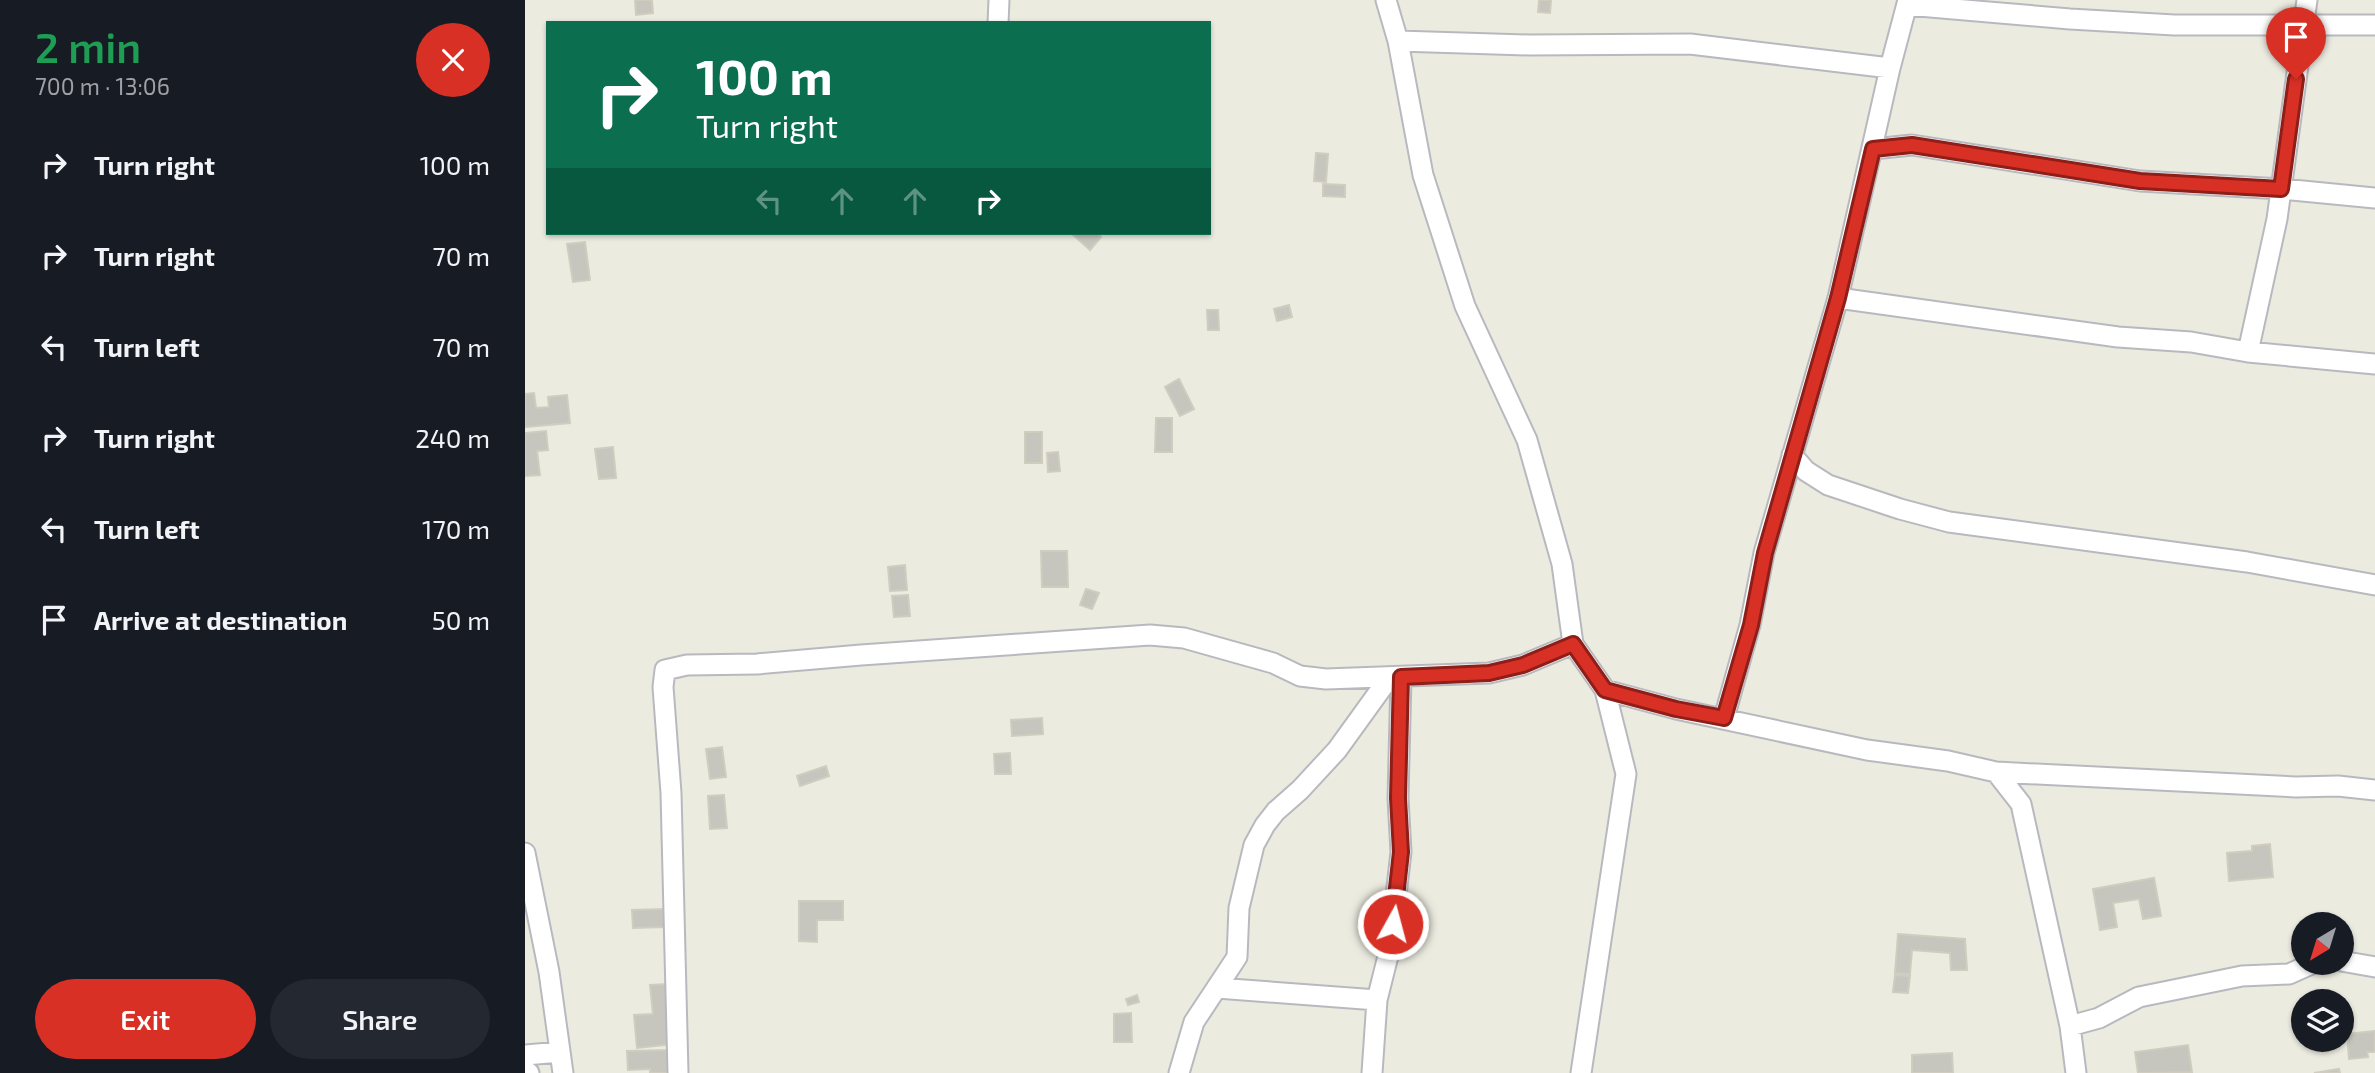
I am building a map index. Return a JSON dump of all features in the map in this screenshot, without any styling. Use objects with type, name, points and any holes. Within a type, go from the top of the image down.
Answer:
[{"type":"street","points":[[998,21],[999,0]]},
{"type":"street","points":[[1386,0],[1398,41],[1423,175],[1465,306],[1527,440],[1562,564],[1573,644],[1605,690],[1626,774],[1581,1073]]},
{"type":"street","points":[[2248,352],[2277,219],[2307,0]]},
{"type":"street","points":[[1724,718],[1751,625],[1765,553],[1838,298],[1890,68],[1908,3],[2070,19],[2174,25],[2375,25]]},
{"type":"street","points":[[1398,41],[1529,45],[1690,44],[1890,68]]},
{"type":"street","points":[[1873,149],[1912,145],[2140,181],[2281,189],[2375,198]]},
{"type":"street","points":[[1838,298],[2118,337],[2191,342],[2248,352],[2375,364]]},
{"type":"street","points":[[1792,455],[1806,471],[1828,485],[1949,522],[2247,562],[2375,585]]},
{"type":"street","points":[[678,1073],[671,793],[663,687],[665,670],[687,665],[757,664],[1150,635],[1184,638],[1273,663],[1300,676],[1326,679],[1489,673],[1523,665],[1573,644]]},
{"type":"street","points":[[1179,1073],[1194,1022],[1237,957],[1240,908],[1254,845],[1265,825],[1337,750],[1395,677]]},
{"type":"street","points":[[1372,1073],[1377,1000],[1390,948],[1401,852],[1395,677]]},
{"type":"street","points":[[1605,690],[1676,709],[1867,750],[1948,761],[1996,772],[2375,790]]},
{"type":"street","points":[[1996,772],[2021,804],[2070,1026],[2076,1073]]},
{"type":"street","points":[[525,853],[549,972],[563,1073]]},
{"type":"street","points":[[2354,963],[2375,967]]},
{"type":"street","points":[[2070,1026],[2099,1018],[2139,997],[2242,976],[2291,974]]},
{"type":"street","points":[[1217,988],[1377,1000]]},
{"type":"street","points":[[525,1055],[560,1052]]},
{"type":"building","points":[[635,0],[652,0],[653,13],[636,15]]},
{"type":"building","points":[[1539,0],[1551,0],[1550,13],[1538,12]]},
{"type":"building","points":[[1316,153],[1328,154],[1326,182],[1314,181]]},
{"type":"building","points":[[1323,184],[1345,185],[1345,197],[1323,196]]},
{"type":"building","points":[[1073,235],[1099,235],[1101,237],[1090,250]]},
{"type":"building","points":[[585,242],[590,280],[573,282],[567,244]]},
{"type":"building","points":[[1289,305],[1292,317],[1277,321],[1274,309]]},
{"type":"building","points":[[1207,310],[1218,310],[1219,330],[1208,330]]},
{"type":"building","points":[[1179,379],[1194,409],[1180,416],[1165,387]]},
{"type":"building","points":[[534,393],[536,408],[549,407],[548,397],[567,395],[570,423],[525,427],[525,394]]},
{"type":"building","points":[[1156,418],[1172,418],[1172,452],[1155,452]]},
{"type":"building","points":[[546,431],[548,450],[537,451],[540,475],[525,476],[525,433]]},
{"type":"building","points":[[1025,432],[1042,432],[1042,463],[1025,463]]},
{"type":"building","points":[[613,447],[616,478],[599,479],[595,449]]},
{"type":"building","points":[[1058,452],[1060,471],[1048,472],[1047,453]]},
{"type":"building","points":[[1041,551],[1067,551],[1068,587],[1042,587]]},
{"type":"building","points":[[905,565],[907,590],[890,591],[888,567]]},
{"type":"building","points":[[1086,589],[1099,593],[1092,609],[1080,605]]},
{"type":"building","points":[[908,595],[910,616],[894,617],[892,596]]},
{"type":"building","points":[[1042,718],[1043,734],[1012,736],[1011,720]]},
{"type":"building","points":[[722,747],[726,777],[710,779],[706,749]]},
{"type":"building","points":[[1010,753],[1011,774],[995,774],[994,754]]},
{"type":"building","points":[[826,766],[829,776],[800,786],[797,776]]},
{"type":"building","points":[[724,795],[727,828],[710,829],[708,796]]},
{"type":"building","points":[[2270,844],[2273,877],[2229,881],[2227,853],[2252,851],[2252,846]]},
{"type":"building","points":[[2154,878],[2161,916],[2143,919],[2139,899],[2113,903],[2117,927],[2100,930],[2093,889]]},
{"type":"building","points":[[799,901],[843,901],[843,920],[817,920],[817,942],[799,941]]},
{"type":"building","points":[[665,909],[665,927],[633,928],[632,910]]},
{"type":"building","points":[[1898,934],[1965,939],[1967,970],[1951,970],[1950,953],[1912,950],[1910,974],[1895,973]]},
{"type":"building","points":[[1895,975],[1910,976],[1908,993],[1893,992]]},
{"type":"building","points":[[669,984],[674,1044],[637,1048],[634,1015],[653,1014],[650,985]]},
{"type":"building","points":[[1137,995],[1139,1002],[1128,1005],[1126,999]]},
{"type":"building","points":[[1131,1013],[1132,1042],[1114,1042],[1114,1014]]},
{"type":"building","points":[[2375,1031],[2375,1052],[2367,1052],[2368,1057],[2349,1059],[2348,1052],[2354,1052],[2354,1033]]},
{"type":"building","points":[[2188,1045],[2192,1072],[2138,1073],[2135,1052]]},
{"type":"building","points":[[671,1050],[672,1073],[650,1073],[650,1069],[628,1070],[627,1051]]},
{"type":"building","points":[[1952,1053],[1953,1073],[1912,1073],[1912,1055]]},
{"type":"building","points":[[2339,1069],[2340,1073],[2314,1073]]},
{"type":"route","points":[[1393,924],[1401,852],[1398,798],[1401,677],[1489,673],[1523,665],[1573,644],[1605,690],[1676,709],[1724,718],[1751,625],[1765,553],[1838,298],[1873,149],[1912,145],[2140,181],[2281,189],[2296,79]]}]
